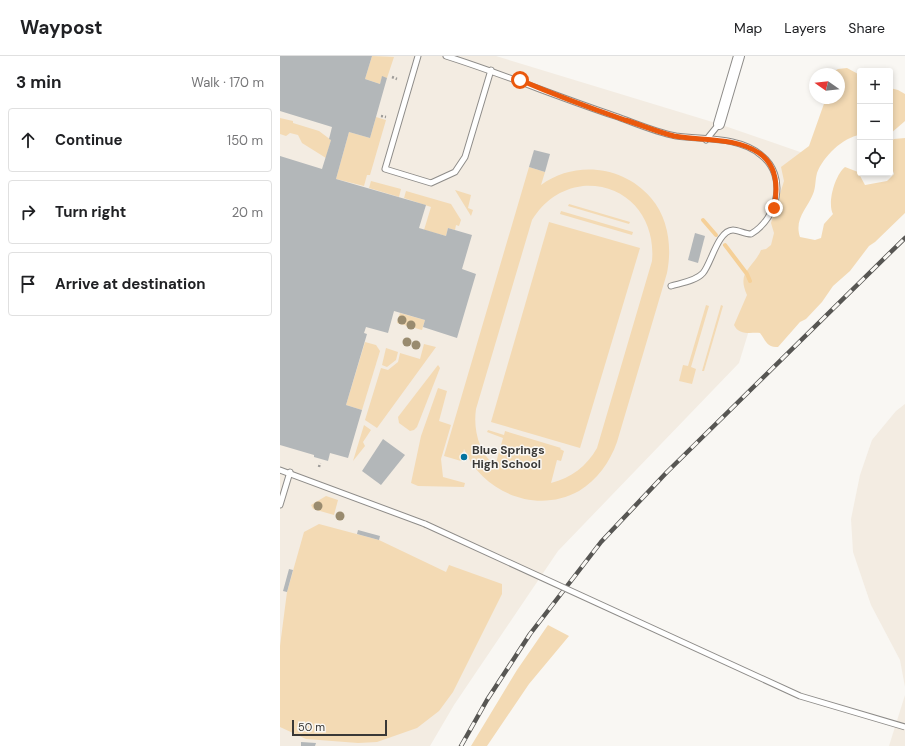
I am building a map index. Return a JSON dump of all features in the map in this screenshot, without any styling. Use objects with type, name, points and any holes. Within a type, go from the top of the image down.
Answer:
[{"type":"street","points":[[719,124],[739,56]]},
{"type":"lane","points":[[418,56],[385,170],[430,183],[455,172],[465,157],[491,70]]},
{"type":"lane","points":[[446,56],[491,70],[563,98],[674,136],[725,141],[747,147],[760,154],[769,162],[775,175],[777,191],[774,208],[760,229],[751,234],[732,230],[726,232],[703,273],[688,282],[671,286]]},
{"type":"lane","points":[[706,140],[719,124]]},
{"type":"lane","points":[[280,470],[290,472],[300,479],[325,486],[425,524],[800,696],[905,727]]},
{"type":"lane","points":[[280,505],[290,472]]},
{"type":"path","points":[[392,77],[397,79]]},
{"type":"path","points":[[381,116],[386,117]]},
{"type":"path","points":[[319,467],[320,463]]},
{"type":"shaded area","name":"Blue Springs High School","points":[[280,56],[496,56],[719,124],[803,153],[739,363],[558,551],[454,705],[430,746],[280,746]]},
{"type":"shaded area","points":[[372,56],[394,57],[387,78],[382,77],[380,84],[365,79]]},
{"type":"shaded area","points":[[845,68],[857,73],[857,136],[847,140],[834,149],[820,167],[817,173],[815,189],[800,219],[800,237],[815,240],[821,238],[824,224],[833,214],[831,203],[835,182],[845,167],[857,172],[857,176],[860,176],[865,185],[887,181],[894,174],[893,140],[905,138],[905,213],[869,246],[850,271],[833,286],[822,302],[806,319],[800,322],[778,347],[774,347],[767,343],[760,333],[742,332],[739,331],[734,325],[747,295],[743,281],[744,275],[761,250],[766,249],[771,245],[774,233],[771,223],[784,181],[781,167],[809,146],[824,104],[845,104]]},
{"type":"shaded area","points":[[893,89],[905,94],[905,121],[893,131]]},
{"type":"shaded area","points":[[376,117],[386,120],[370,175],[367,175],[364,186],[336,179],[349,132],[370,138]]},
{"type":"shaded area","points":[[280,118],[293,121],[293,123],[319,131],[331,140],[326,158],[302,143],[298,135],[290,133],[286,136],[280,134]]},
{"type":"shaded area","points":[[529,167],[545,172],[541,185],[554,177],[569,172],[599,170],[613,173],[640,187],[657,206],[665,224],[669,244],[667,273],[617,442],[611,457],[602,470],[586,487],[562,498],[545,501],[528,500],[497,488],[472,464],[464,449],[461,461],[444,456]],"holes":[[[583,186],[613,190],[636,206],[644,218],[649,231],[652,245],[652,261],[597,448],[578,470],[565,478],[551,483],[557,460],[561,461],[564,451],[560,449],[561,448],[505,431],[504,435],[488,430],[487,432],[503,438],[495,466],[485,454],[478,440],[475,425],[476,409],[532,220],[547,202],[560,193]]]},
{"type":"shaded area","points":[[371,181],[401,189],[399,197],[369,188]]},
{"type":"shaded area","points":[[455,190],[471,195],[468,208],[473,210],[471,216]]},
{"type":"shaded area","points":[[406,191],[451,204],[461,220],[459,226],[456,225],[455,230],[448,228],[446,236],[424,230],[431,207],[404,198]]},
{"type":"shaded area","points":[[569,204],[630,222],[629,224],[568,206]]},
{"type":"shaded area","points":[[561,211],[633,232],[632,235],[560,214]]},
{"type":"shaded area","points":[[549,222],[640,248],[580,448],[491,422]]},
{"type":"shaded area","points":[[706,305],[709,306],[691,367],[696,369],[692,384],[679,381],[683,365],[688,366]]},
{"type":"shaded area","points":[[721,305],[723,306],[704,371],[702,371]]},
{"type":"shaded area","points":[[400,313],[425,320],[422,330],[397,323]]},
{"type":"shaded area","points":[[365,342],[376,345],[380,351],[362,410],[346,405]]},
{"type":"shaded area","points":[[424,344],[436,347],[377,428],[365,420],[381,368],[388,370],[398,362],[400,353],[420,359]]},
{"type":"shaded area","points":[[386,348],[398,352],[396,360],[387,367],[382,365]]},
{"type":"shaded area","points":[[438,365],[440,368],[417,427],[410,431],[399,423],[398,417]]},
{"type":"shaded area","points":[[438,388],[447,391],[439,421],[451,425],[441,459],[443,477],[465,483],[464,487],[418,486],[411,483],[421,436]]},
{"type":"shaded area","points":[[905,404],[905,687],[900,660],[871,605],[853,552],[851,519],[860,475],[872,440],[896,411]]},
{"type":"shaded area","points":[[364,425],[371,430],[363,442],[365,446],[353,461]]},
{"type":"shaded area","points":[[326,496],[338,500],[334,515],[313,509],[311,505]]},
{"type":"shaded area","points":[[319,524],[379,540],[446,572],[449,565],[502,584],[502,594],[453,692],[439,711],[417,728],[377,742],[358,743],[306,739],[280,727],[280,646],[287,592],[304,532]]},
{"type":"shaded area","points":[[548,625],[569,636],[529,684],[487,746],[471,746],[517,670]]},
{"type":"shaded area","points":[[905,695],[905,746],[889,746]]},
{"type":"building","points":[[280,56],[372,56],[365,79],[380,84],[382,76],[387,78],[370,138],[349,132],[336,179],[426,205],[419,228],[446,236],[448,228],[472,235],[462,269],[476,274],[457,338],[423,327],[425,320],[394,311],[388,333],[366,327],[364,333],[367,334],[346,405],[362,410],[348,458],[330,453],[328,461],[314,457],[314,455],[280,445],[280,156],[322,169],[331,140],[329,139],[332,127],[280,111]]},
{"type":"building","points":[[534,150],[550,154],[545,172],[529,167]]},
{"type":"building","points":[[695,233],[705,236],[698,263],[688,260]]},
{"type":"building","points":[[383,439],[405,455],[381,485],[362,471]]},
{"type":"building","points":[[358,530],[380,536],[379,540],[357,534]]},
{"type":"building","points":[[289,569],[293,570],[287,592],[283,591]]},
{"type":"building","points":[[301,742],[316,743],[315,746],[301,746]]},
{"type":"waterway","points":[[703,220],[716,235]]},
{"type":"waterway","points":[[725,245],[747,274],[750,281]]},
{"type":"railway","points":[[461,746],[487,700],[530,634],[601,542],[667,472],[905,238]]},
{"type":"place","name":"Blue Springs High School","points":[[464,457]]},
{"type":"route","points":[[520,80],[550,93],[674,136],[725,141],[747,147],[760,154],[769,162],[775,175],[777,191],[774,208]]}]
